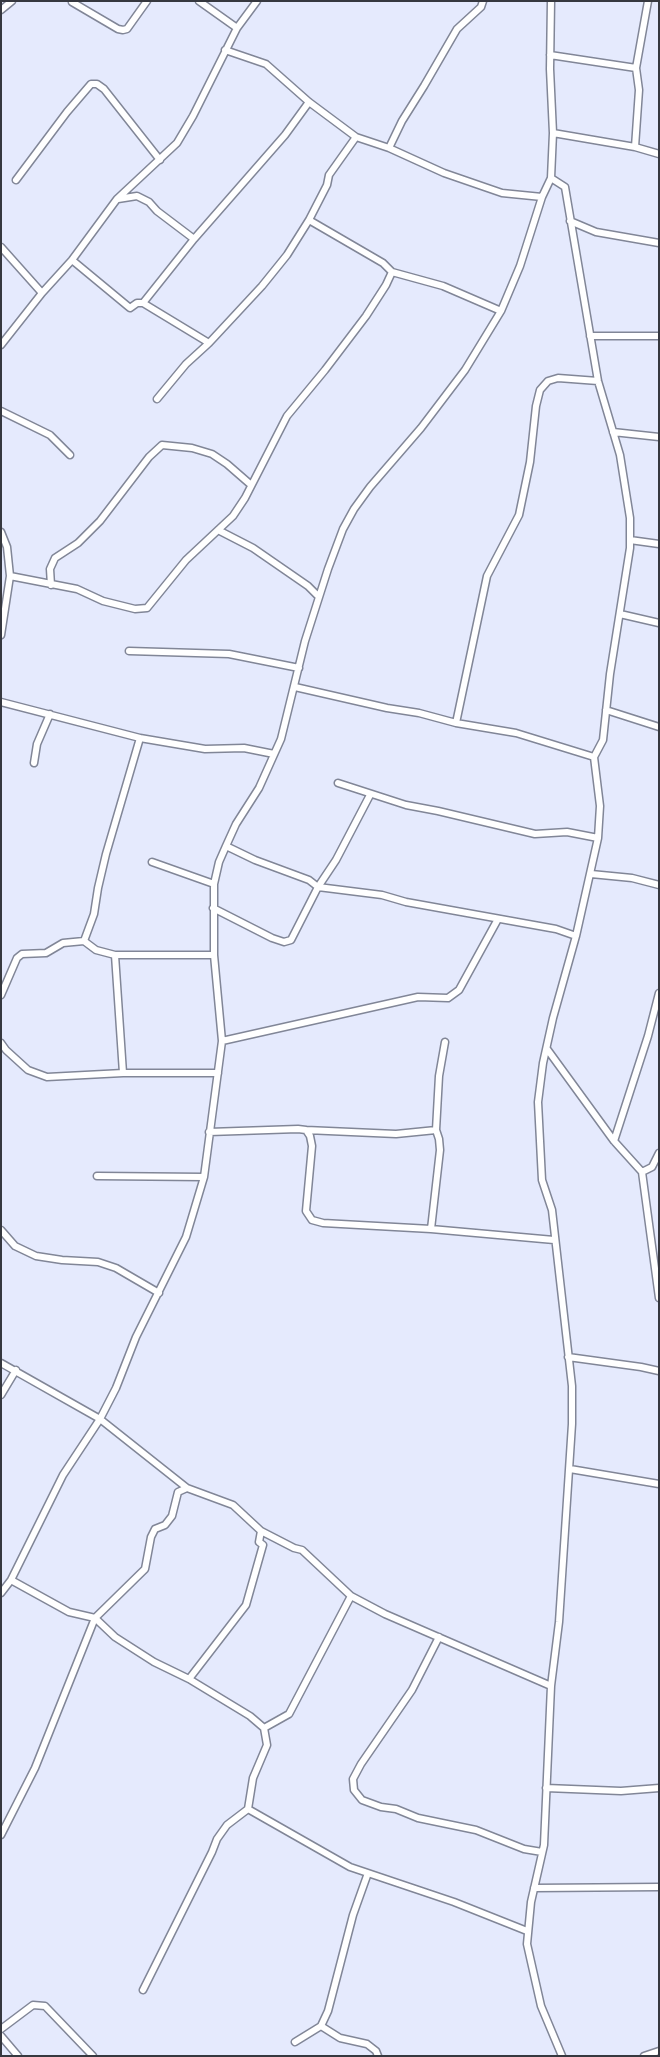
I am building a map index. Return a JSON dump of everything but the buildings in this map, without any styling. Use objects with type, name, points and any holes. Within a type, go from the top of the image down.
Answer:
[{"type":"street","points":[[1,10],[12,1]]},
{"type":"street","points":[[72,2],[118,29],[123,30],[127,29],[147,1]]},
{"type":"street","points":[[199,1],[237,28]]},
{"type":"street","points":[[1,345],[42,293],[72,260],[116,199],[177,143],[193,116],[237,28],[257,1]]},
{"type":"street","points":[[389,148],[402,121],[457,29],[481,7],[483,1]]},
{"type":"street","points":[[1,1593],[10,1580],[63,1475],[100,1419],[116,1388],[136,1337],[186,1237],[204,1176],[208,1132],[222,1041],[214,955],[213,908],[214,884],[219,862],[236,824],[259,788],[281,739],[319,597],[343,529],[354,509],[421,428],[459,377],[501,311],[520,266],[542,197],[551,178],[553,133],[550,55],[552,1]]},
{"type":"street","points":[[635,147],[639,90],[636,68],[648,1]]},
{"type":"street","points":[[225,50],[266,64],[309,102],[356,137],[389,148],[444,173],[502,193],[542,197]]},
{"type":"street","points":[[550,55],[636,68]]},
{"type":"street","points":[[16,180],[67,112],[91,84],[96,84],[104,89],[160,160]]},
{"type":"street","points":[[143,303],[194,239],[285,134],[309,102]]},
{"type":"street","points":[[553,133],[635,147],[659,154]]},
{"type":"street","points":[[157,399],[186,364],[209,343],[287,255],[327,186],[329,175],[356,137]]},
{"type":"street","points":[[551,178],[565,187],[598,381],[620,455],[630,518],[630,540],[603,740],[594,757],[600,806],[598,838],[576,936],[557,1001],[543,1063],[538,1102],[542,1180],[552,1210],[572,1386],[570,1469],[564,1521],[559,1622],[551,1686],[550,1748],[542,1852],[527,1931],[530,1961],[542,2006],[562,2056]]},
{"type":"street","points":[[116,199],[137,196],[149,202],[157,212],[194,239]]},
{"type":"street","points":[[309,220],[383,264],[392,272],[443,286],[501,311]]},
{"type":"street","points":[[570,221],[596,232],[659,243]]},
{"type":"street","points":[[1,247],[42,293]]},
{"type":"street","points":[[72,260],[130,308],[137,302],[143,303],[209,343]]},
{"type":"street","points":[[10,576],[77,589],[103,601],[135,609],[147,608],[186,560],[233,516],[245,498],[250,484],[287,416],[366,316],[392,272]]},
{"type":"street","points":[[590,336],[659,336]]},
{"type":"street","points":[[456,723],[487,576],[519,515],[530,462],[540,390],[548,382],[558,378],[598,381]]},
{"type":"street","points":[[1,411],[50,436],[70,455]]},
{"type":"street","points":[[613,432],[659,437]]},
{"type":"street","points":[[51,585],[50,569],[54,558],[78,543],[100,521],[149,457],[162,445],[192,448],[212,454],[250,484]]},
{"type":"street","points":[[218,530],[253,548],[308,586],[319,597]]},
{"type":"street","points":[[1,532],[7,547],[10,576],[1,635]]},
{"type":"street","points":[[630,540],[659,544]]},
{"type":"street","points":[[620,614],[659,623]]},
{"type":"street","points":[[128,651],[229,654],[299,668]]},
{"type":"street","points":[[295,687],[386,708],[420,713],[456,723],[516,733],[594,757]]},
{"type":"street","points":[[1,702],[140,738],[205,749],[244,748],[274,754]]},
{"type":"street","points":[[606,710],[659,727]]},
{"type":"street","points":[[34,763],[37,744],[50,714]]},
{"type":"street","points":[[84,941],[94,914],[106,854],[140,738]]},
{"type":"street","points":[[338,784],[406,805],[535,834],[567,832],[598,838]]},
{"type":"street","points":[[213,908],[272,938],[284,942],[291,940],[318,887],[336,860],[370,795]]},
{"type":"street","points":[[226,846],[255,860],[309,880],[318,887],[382,895],[406,902],[556,929],[576,936]]},
{"type":"street","points":[[152,862],[214,884]]},
{"type":"street","points":[[591,874],[632,878],[659,885]]},
{"type":"street","points":[[222,1041],[418,996],[448,998],[459,990],[498,919]]},
{"type":"street","points":[[1,995],[20,955],[46,953],[63,943],[84,941],[96,950],[115,955],[214,955]]},
{"type":"street","points":[[115,955],[123,1073]]},
{"type":"street","points":[[614,1141],[646,1045],[659,993]]},
{"type":"street","points":[[431,1230],[440,1150],[436,1130],[439,1076],[445,1042]]},
{"type":"street","points":[[1,1043],[28,1070],[39,1075],[55,1077],[123,1073],[218,1074]]},
{"type":"street","points":[[547,1049],[614,1141],[642,1172],[659,1298]]},
{"type":"street","points":[[208,1132],[298,1129],[396,1134],[436,1130]]},
{"type":"street","points":[[306,1130],[310,1136],[312,1146],[306,1210],[312,1220],[322,1224],[431,1230],[554,1240]]},
{"type":"street","points":[[642,1172],[656,1168],[659,1153]]},
{"type":"street","points":[[97,1176],[204,1176]]},
{"type":"street","points":[[1,1230],[15,1246],[36,1256],[98,1262],[116,1268],[159,1293]]},
{"type":"street","points":[[568,1356],[641,1367],[659,1372]]},
{"type":"street","points":[[1,1363],[100,1419],[187,1488],[233,1505],[261,1531],[294,1548],[302,1550],[351,1596],[385,1614],[551,1686]]},
{"type":"street","points":[[1,1395],[16,1370]]},
{"type":"street","points":[[570,1469],[659,1484]]},
{"type":"street","points":[[1,1835],[35,1768],[95,1618],[145,1569],[151,1537],[155,1529],[165,1525],[172,1516],[178,1492],[187,1488]]},
{"type":"street","points":[[189,1679],[246,1606],[263,1545],[259,1542],[261,1531]]},
{"type":"street","points":[[10,1580],[69,1612],[95,1618],[115,1636],[154,1662],[189,1679],[250,1716],[264,1728],[266,1744],[253,1778],[248,1809],[228,1825],[217,1839],[143,1990]]},
{"type":"street","points":[[264,1728],[289,1714],[351,1596]]},
{"type":"street","points":[[439,1637],[412,1690],[361,1764],[353,1779],[354,1790],[362,1800],[381,1807],[396,1809],[418,1818],[476,1830],[524,1849],[542,1852]]},
{"type":"street","points":[[546,1788],[621,1791],[659,1788]]},
{"type":"street","points":[[248,1809],[350,1867],[454,1902],[527,1931]]},
{"type":"street","points":[[295,2042],[321,2026],[328,2011],[353,1916],[368,1873]]},
{"type":"street","points":[[534,1888],[659,1887]]},
{"type":"street","points":[[1,2029],[33,2005],[45,2006],[93,2056]]},
{"type":"street","points":[[321,2026],[340,2038],[367,2044],[376,2051],[378,2056]]},
{"type":"street","points":[[1,2036],[18,2056]]},
{"type":"street","points":[[644,2056],[659,2051]]}]
